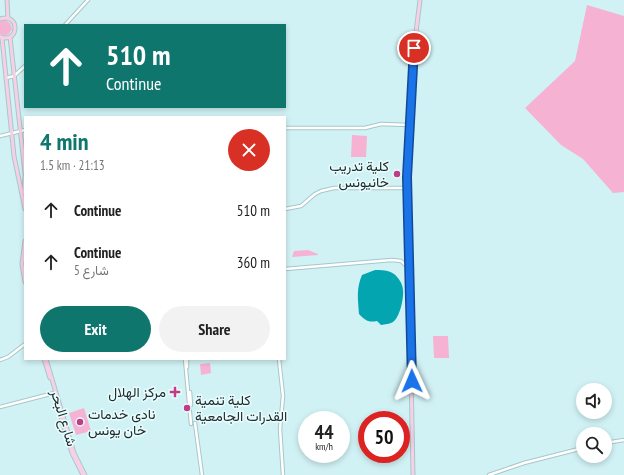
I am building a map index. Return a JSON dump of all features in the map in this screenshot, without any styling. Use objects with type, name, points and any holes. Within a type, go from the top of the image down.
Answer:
[{"type":"main road","points":[[7,0],[8,18],[13,22],[15,28],[10,37],[24,166]]},
{"type":"main road","points":[[413,475],[407,188],[413,60],[420,0]]},
{"type":"main road","points":[[0,20],[8,18]]},
{"type":"main road","points":[[10,37],[1,38],[17,174],[24,203]]},
{"type":"main road","points":[[23,197],[24,186]]},
{"type":"main road","points":[[24,247],[22,264],[24,276]]},
{"type":"main road","points":[[23,253],[24,264]]},
{"type":"main road","name":"شارع البحر","points":[[45,360],[54,393],[68,434]]},
{"type":"main road","name":"شارع البحر","points":[[45,360],[75,457],[84,475]]},
{"type":"street","points":[[66,24],[88,0]]},
{"type":"street","points":[[5,78],[14,76],[24,67]]},
{"type":"street","points":[[286,128],[365,128],[381,124],[409,125]]},
{"type":"street","points":[[0,136],[24,130]]},
{"type":"street","points":[[286,209],[301,206],[315,194],[334,188],[407,188]]},
{"type":"street","points":[[286,269],[392,260],[401,262],[409,268]]},
{"type":"street","points":[[0,360],[8,357],[24,345]]},
{"type":"street","points":[[186,360],[193,424],[202,475]]},
{"type":"street","points":[[279,360],[283,396],[280,429],[283,475]]},
{"type":"street","points":[[0,407],[54,393]]},
{"type":"street","points":[[612,442],[624,440]]},
{"type":"street","points":[[489,475],[524,463],[576,450]]},
{"type":"shaded area","points":[[587,5],[624,16],[624,192],[613,193],[583,159],[561,145],[525,108],[575,61]]},
{"type":"shaded area","points":[[4,20],[10,23],[12,29],[9,34],[4,36],[0,34],[0,21]]},
{"type":"shaded area","points":[[352,135],[367,136],[366,157],[351,157]]},
{"type":"shaded area","points":[[308,250],[318,255],[292,257],[294,251]]},
{"type":"shaded area","points":[[433,336],[448,336],[449,358],[434,358]]},
{"type":"shaded area","points":[[210,363],[211,373],[201,375],[200,364]]},
{"type":"shaded area","name":"نادى خدمات خان يونس","points":[[84,408],[91,431],[76,435],[69,413]]},
{"type":"water","points":[[375,270],[385,270],[396,275],[403,288],[402,302],[398,316],[393,322],[381,325],[377,321],[371,322],[363,318],[359,314],[358,294],[360,280],[362,275]]},
{"type":"place","name":"كلية تدريب خانيونس","points":[[397,174]]},
{"type":"place","name":"مركز الهلال","points":[[175,392]]},
{"type":"place","name":"كلية تنمية القدرات الجامعية","points":[[187,408]]},
{"type":"place","name":"نادى خدمات خان يونس","points":[[80,422]]},
{"type":"route","points":[[412,381],[409,315],[410,283],[407,177],[414,48]]}]
